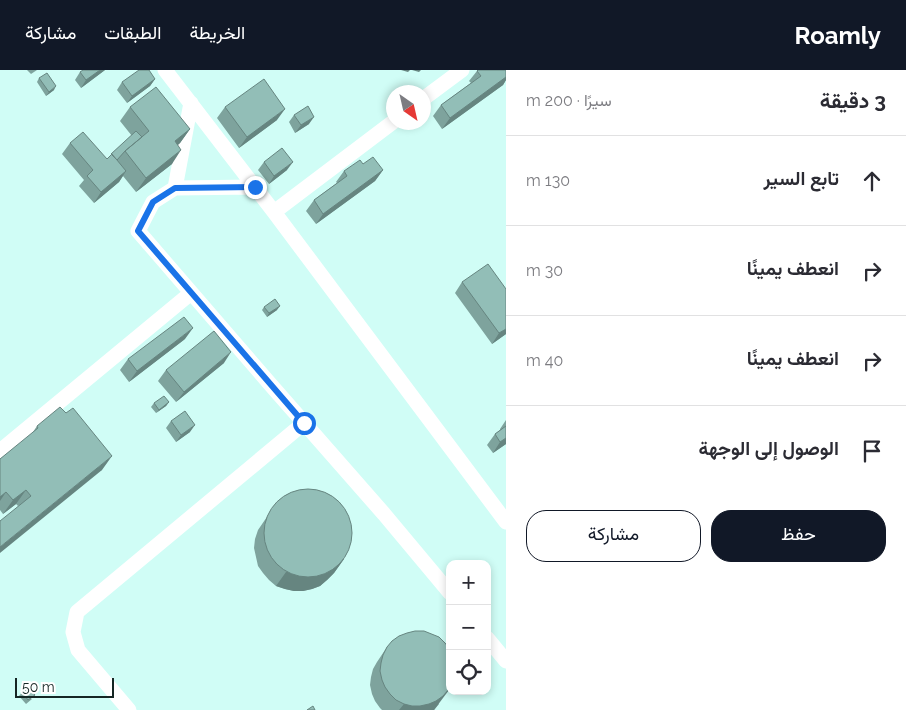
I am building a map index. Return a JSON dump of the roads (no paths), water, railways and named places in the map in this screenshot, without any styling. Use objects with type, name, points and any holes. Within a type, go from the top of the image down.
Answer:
[{"type":"lane","points":[[165,70],[506,522]]},
{"type":"lane","points":[[431,94],[462,70]]},
{"type":"lane","points":[[175,188],[191,103]]},
{"type":"lane","points":[[274,212],[386,128]]},
{"type":"lane","points":[[255,187],[175,188],[153,202],[138,231],[384,514],[446,588]]},
{"type":"lane","points":[[0,451],[191,294]]},
{"type":"lane","points":[[129,710],[78,650],[73,632],[78,612],[304,423]]},
{"type":"lane","points":[[491,643],[506,661]]}]
